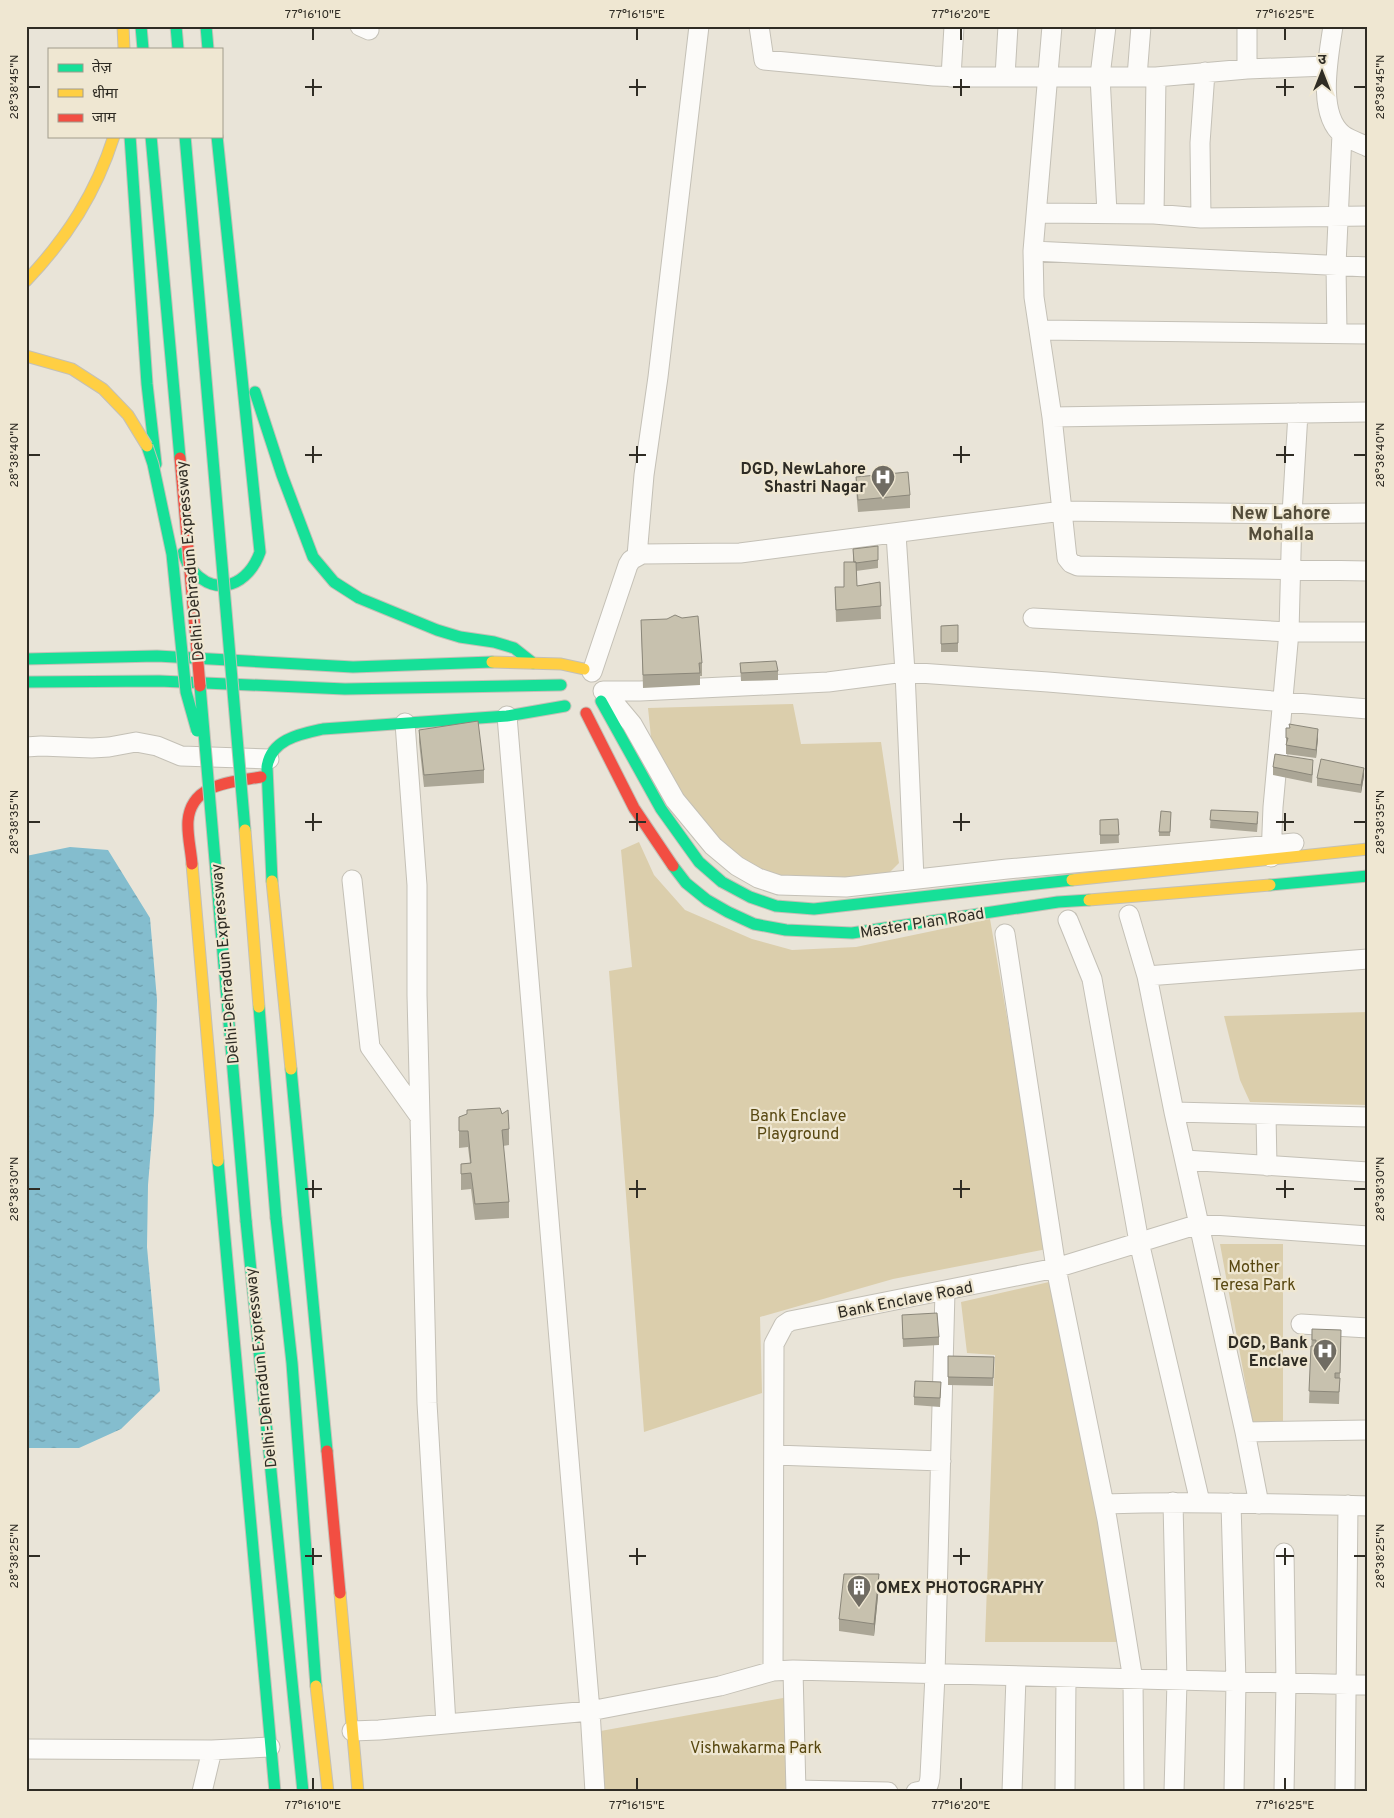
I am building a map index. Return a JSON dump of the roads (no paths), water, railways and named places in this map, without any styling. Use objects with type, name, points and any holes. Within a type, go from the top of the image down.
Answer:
[{"type":"main road","points":[[123,26],[124,48]]},
{"type":"main road","points":[[141,26],[143,48]]},
{"type":"main road","points":[[176,26],[178,48]]},
{"type":"main road","points":[[206,26],[208,48]]},
{"type":"main road","points":[[26,281],[60,244],[75,222],[92,192],[110,151],[113,138]]},
{"type":"main road","points":[[130,138],[147,384],[160,500],[191,571],[204,581],[220,586],[236,583],[250,574],[255,567],[260,552],[217,138]]},
{"type":"main road","name":"Delhi-Dehradun Expressway","points":[[151,138],[245,1211],[303,1792]]},
{"type":"main road","name":"Delhi-Dehradun Expressway","points":[[185,138],[237,732],[276,1218],[298,1437],[317,1701],[328,1792]]},
{"type":"main road","points":[[238,340],[282,475],[313,557],[326,574],[346,591],[359,598],[449,635],[508,645],[526,655],[533,663]]},
{"type":"main road","points":[[26,356],[55,362],[72,369],[103,389],[128,415],[146,447],[153,464],[172,554],[186,692],[208,772]]},
{"type":"main road","points":[[26,659],[158,656],[353,667],[495,662],[561,664],[588,671],[600,679],[602,696],[661,808],[699,862],[722,882],[750,897],[776,906],[814,909],[965,882]]},
{"type":"main road","points":[[588,671],[576,670],[564,678],[560,685],[561,700],[572,711],[586,713],[593,710],[602,696]]},
{"type":"main road","points":[[26,682],[159,681],[344,688],[517,684],[560,685]]},
{"type":"main road","points":[[358,1792],[320,1368],[273,891],[268,767],[275,748],[299,734],[323,729],[507,716],[565,706]]},
{"type":"main road","name":"Master Plan Road","points":[[586,713],[634,808],[668,861],[686,883],[706,900],[754,924],[786,930],[852,932],[1058,902],[1126,898],[1368,876]]},
{"type":"main road","points":[[268,767],[215,785],[202,794],[192,805],[188,820],[275,1792]]},
{"type":"main road","points":[[1272,852],[1368,849]]},
{"type":"main road","points":[[292,1371],[308,1395],[320,1368]]},
{"type":"main road","points":[[244,1451],[261,1374]]},
{"type":"main road","points":[[237,1382],[253,1410],[268,1448]]},
{"type":"main road","points":[[298,1437],[309,1412],[326,1438]]},
{"type":"street","points":[[637,556],[644,475],[659,367],[699,26]]},
{"type":"street","points":[[759,26],[764,60],[951,77],[1156,77],[1247,69],[1327,66]]},
{"type":"street","points":[[951,77],[954,26]]},
{"type":"street","points":[[1005,76],[1008,26]]},
{"type":"street","points":[[1052,26],[1033,251],[1033,282],[1052,417],[1067,558],[1071,563],[1078,566],[1368,571]]},
{"type":"street","points":[[1106,26],[1100,76],[1107,213]]},
{"type":"street","points":[[1137,77],[1141,26]]},
{"type":"street","points":[[1247,26],[1247,69]]},
{"type":"street","points":[[1333,26],[1327,66],[1328,108],[1331,118],[1342,134],[1368,147]]},
{"type":"street","points":[[1201,218],[1200,142],[1204,72]]},
{"type":"street","points":[[1154,214],[1156,77]]},
{"type":"street","points":[[1337,333],[1337,217],[1342,134]]},
{"type":"street","points":[[1037,213],[1154,214],[1201,218],[1368,216]]},
{"type":"street","points":[[1033,251],[1368,267]]},
{"type":"street","points":[[1039,330],[1368,334]]},
{"type":"street","points":[[1052,417],[1368,412]]},
{"type":"street","points":[[1272,852],[1273,808],[1289,632],[1292,514],[1298,413]]},
{"type":"street","points":[[588,671],[628,565],[637,556],[642,554],[740,553],[1062,511],[1368,513]]},
{"type":"street","points":[[896,534],[905,672],[914,879]]},
{"type":"street","points":[[1033,618],[1289,632],[1368,632]]},
{"type":"street","points":[[602,696],[640,691],[828,682],[905,672],[1368,710]]},
{"type":"street","points":[[602,696],[632,724],[670,792],[691,821],[713,846],[744,870],[758,878],[779,885],[802,887],[846,886],[914,879],[965,882],[1272,852],[1368,836]]},
{"type":"street","points":[[507,716],[590,1711],[595,1792]]},
{"type":"street","points":[[405,723],[417,885],[417,995],[427,1403],[446,1724]]},
{"type":"street","points":[[26,746],[109,748],[136,742],[156,746],[180,756],[268,767]]},
{"type":"street","points":[[352,880],[370,1046],[420,1117]]},
{"type":"street","points":[[1129,915],[1147,976],[1174,1112],[1245,1432],[1259,1504]]},
{"type":"street","points":[[1068,920],[1092,979],[1139,1242],[1200,1502]]},
{"type":"street","points":[[1005,934],[1056,1268],[1104,1504],[1133,1680],[1134,1792]]},
{"type":"street","points":[[1147,976],[1368,959]]},
{"type":"street","points":[[1174,1112],[1368,1117]]},
{"type":"street","points":[[1266,1115],[1267,1166]]},
{"type":"street","points":[[1185,1160],[1368,1172]]},
{"type":"street","name":"Bank Enclave Road","points":[[773,1671],[774,1344],[784,1325],[790,1321],[1056,1268],[1199,1224],[1368,1236]]},
{"type":"street","points":[[916,1792],[925,1790],[928,1787],[930,1777],[935,1675],[945,1291]]},
{"type":"street","points":[[1301,1324],[1368,1328]]},
{"type":"street","points":[[1245,1432],[1368,1430]]},
{"type":"street","points":[[775,1455],[941,1460]]},
{"type":"street","points":[[1174,1502],[1176,1681],[1174,1792]]},
{"type":"street","points":[[1104,1504],[1200,1502],[1368,1506]]},
{"type":"street","points":[[1231,1503],[1236,1682],[1234,1792]]},
{"type":"street","points":[[1345,1792],[1348,1505]]},
{"type":"street","points":[[1284,1553],[1286,1683],[1284,1792]]},
{"type":"street","points":[[352,1731],[590,1711],[720,1686],[773,1671],[793,1670],[1368,1685]]},
{"type":"street","points":[[793,1670],[796,1791],[888,1792]]},
{"type":"street","points":[[1012,1792],[1016,1677]]},
{"type":"street","points":[[1065,1792],[1066,1678]]},
{"type":"street","points":[[26,1750],[212,1750],[270,1747]]},
{"type":"street","points":[[202,1792],[212,1750]]},
{"type":"water","points":[[70,847],[108,850],[150,918],[157,1000],[154,1112],[148,1185],[147,1247],[160,1391],[121,1429],[79,1448],[26,1448],[26,856]]},
{"type":"place","name":"DGD, NewLahore Shastri Nagar","points":[[883,498]]},
{"type":"place","name":"DGD, Bank Enclave","points":[[1325,1372]]},
{"type":"place","name":"OMEX PHOTOGRAPHY","points":[[859,1608]]},
{"type":"district","name":"New Lahore Mohalla","points":[[1281,523]]},
{"type":"park label","name":"Bank Enclave Playground","points":[[798,1124]]},
{"type":"park label","name":"Mother Teresa Park","points":[[1254,1275]]},
{"type":"park label","name":"Vishwakarma Park","points":[[756,1747]]}]
